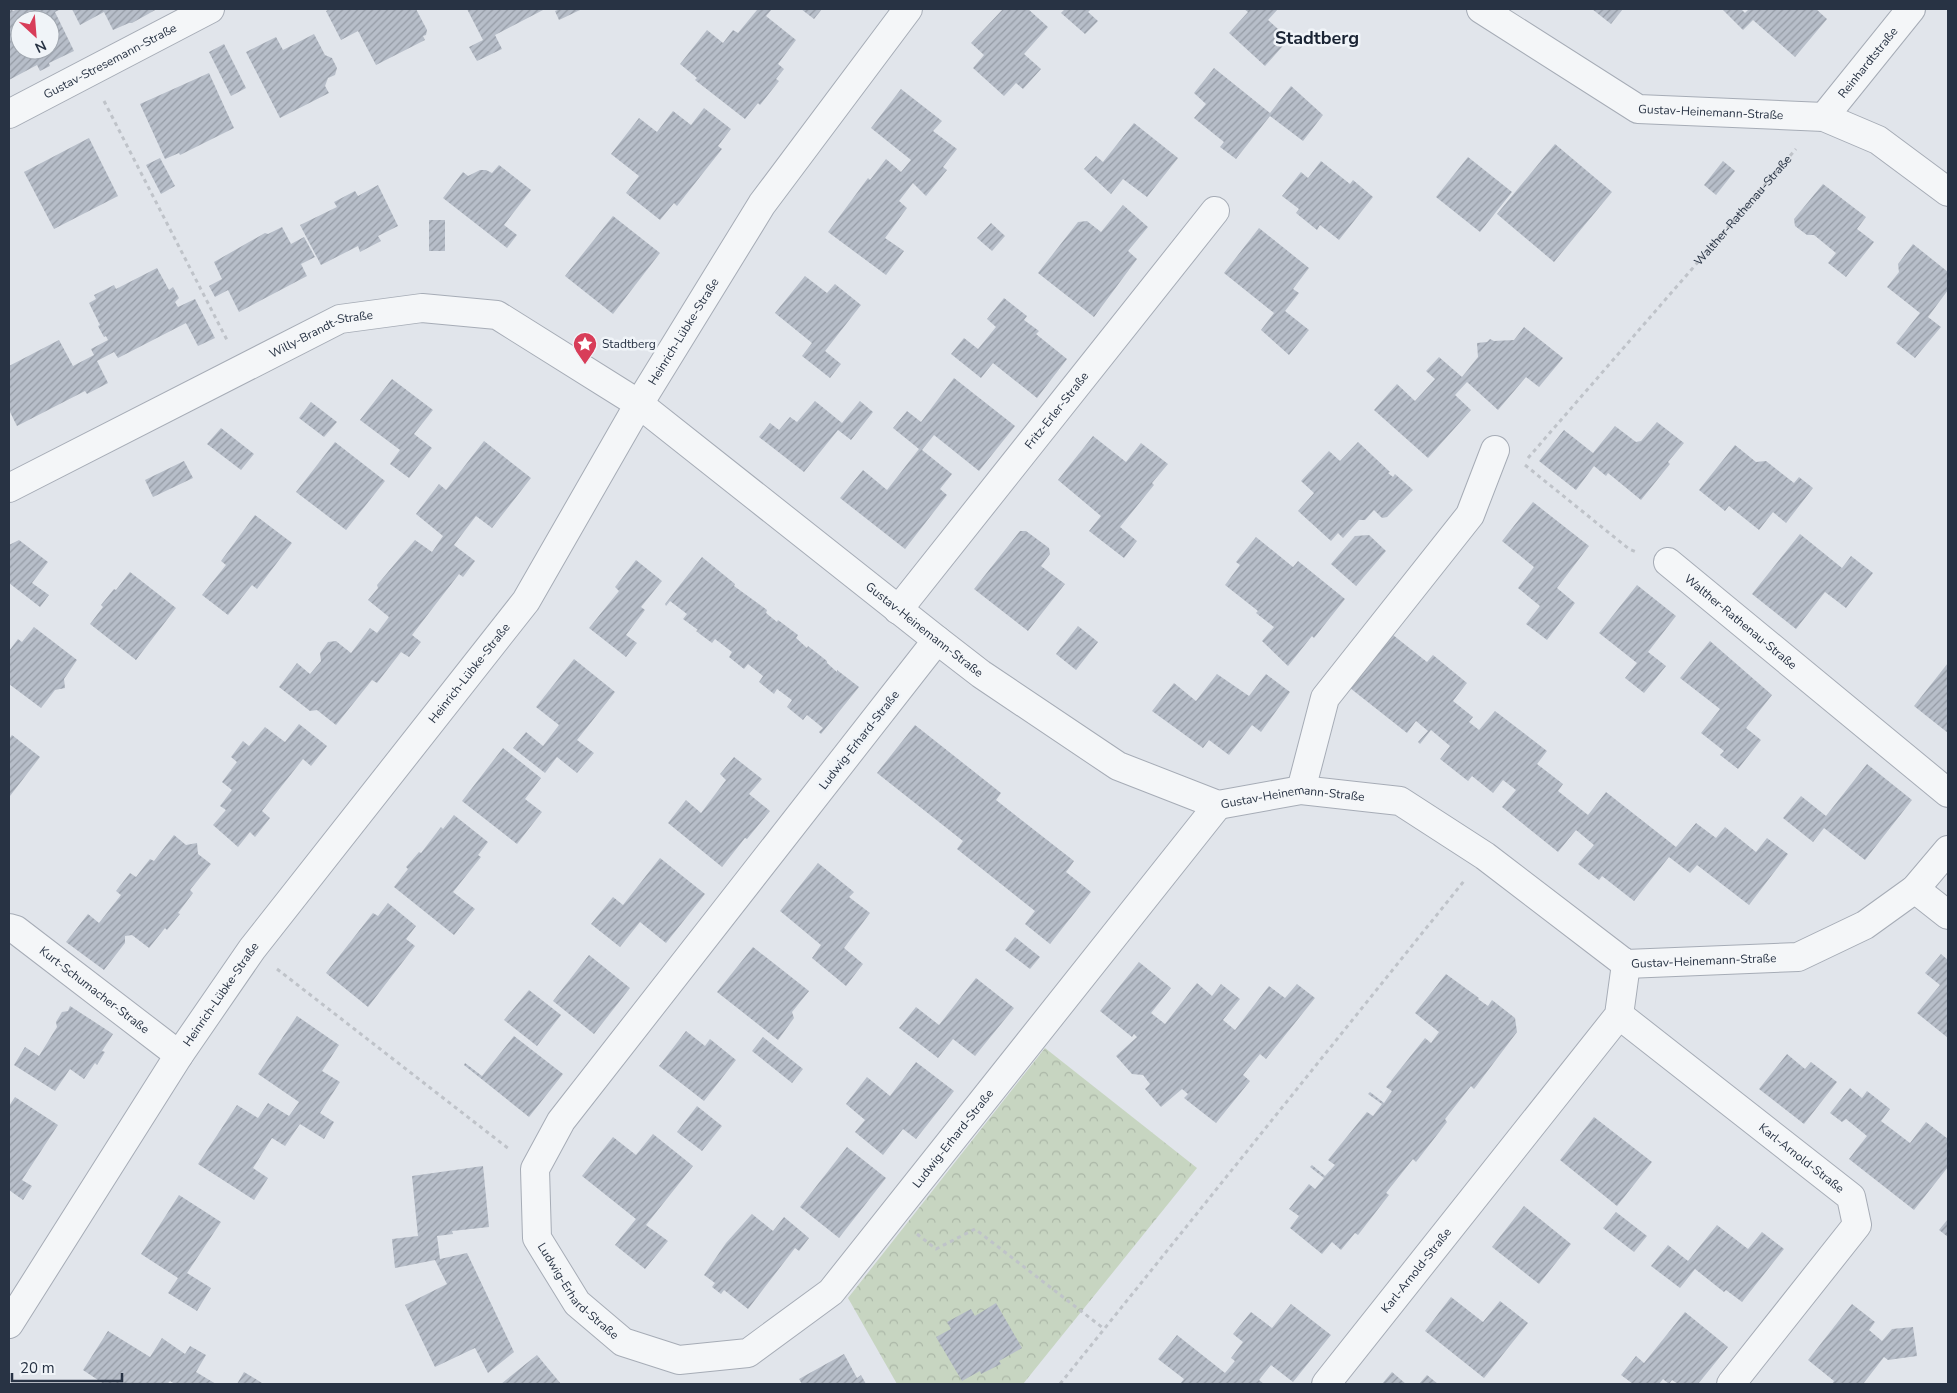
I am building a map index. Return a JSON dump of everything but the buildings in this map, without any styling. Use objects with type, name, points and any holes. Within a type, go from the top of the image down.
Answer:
[{"type":"street","name":"Gustav-Stresemann-Straße","points":[[9,114],[210,9]]},
{"type":"street","name":"Heinrich-Lübke-Straße","points":[[9,1324],[179,1055],[252,949],[526,601],[639,404],[762,204],[908,9]]},
{"type":"street","name":"Gustav-Heinemann-Straße","points":[[1481,9],[1638,108],[1824,116],[1878,140],[1948,192]]},
{"type":"street","name":"Reinhardtstraße","points":[[1824,116],[1911,9]]},
{"type":"street","name":"Fritz-Erler-Straße","points":[[898,610],[1214,211]]},
{"type":"street","name":"Willy-Brandt-Straße","points":[[9,488],[340,319],[422,308],[496,315],[639,404]]},
{"type":"street","name":"Gustav-Heinemann-Straße","points":[[639,404],[936,640],[981,674],[1118,766],[1218,804],[1301,790],[1400,801],[1485,856],[1626,964],[1798,957],[1865,925],[1915,889],[1948,850]]},
{"type":"street","points":[[1301,790],[1325,698],[1470,515],[1495,450]]},
{"type":"street","name":"Walther-Rathenau-Straße","points":[[1668,562],[1948,793]]},
{"type":"street","name":"Ludwig-Erhard-Straße","points":[[936,640],[561,1120],[535,1169],[537,1238],[577,1303],[623,1342],[679,1360],[748,1353],[831,1292],[1218,804]]},
{"type":"street","points":[[1915,889],[1948,915]]},
{"type":"street","name":"Kurt-Schumacher-Straße","points":[[9,928],[16,930],[179,1055]]},
{"type":"street","points":[[1619,1015],[1626,964]]},
{"type":"street","name":"Karl-Arnold-Straße","points":[[1326,1384],[1619,1015],[1851,1197],[1857,1225],[1731,1384]]},
{"type":"path","points":[[89,72],[242,369]]},
{"type":"path","name":"Walther-Rathenau-Straße","points":[[1668,562],[1629,549],[1524,464],[1824,116]]},
{"type":"path","points":[[1060,1384],[1103,1328],[1485,856]]},
{"type":"path","points":[[252,949],[535,1169]]},
{"type":"path","points":[[892,1215],[936,1249],[975,1230],[1103,1328]]},
{"type":"green space","points":[[1045,1048],[1197,1168],[1023,1384],[897,1384],[848,1298]]},
{"type":"place","name":"Stadtberg","points":[[585,365]]},
{"type":"district","name":"Stadtberg","points":[[1317,38]]}]
